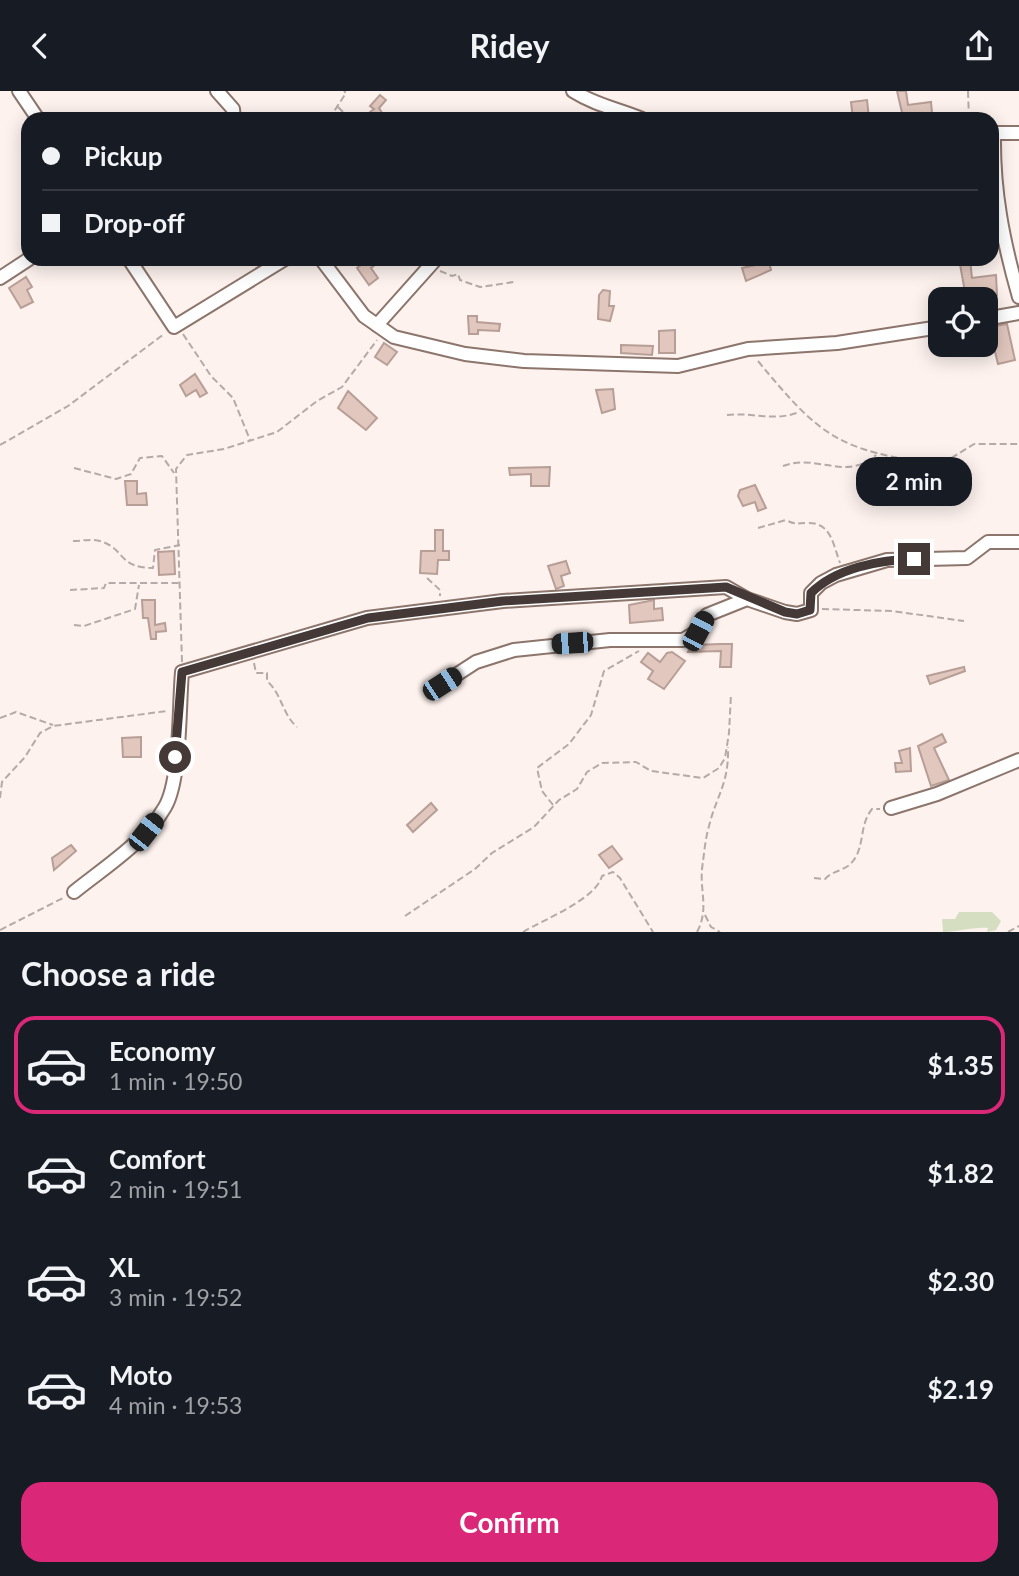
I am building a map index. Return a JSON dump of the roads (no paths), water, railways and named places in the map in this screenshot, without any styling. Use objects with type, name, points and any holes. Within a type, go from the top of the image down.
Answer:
[{"type":"street","points":[[19,91],[33,112]]},
{"type":"street","points":[[217,91],[233,112]]},
{"type":"street","points":[[573,91],[596,104],[626,112]]},
{"type":"street","points":[[999,133],[1019,133]]},
{"type":"street","points":[[999,216],[1019,296]]},
{"type":"street","points":[[0,278],[21,264]]},
{"type":"street","points":[[134,266],[174,327],[274,266]]},
{"type":"street","points":[[326,266],[364,316],[394,337],[466,354],[524,361],[671,367],[748,349],[837,342],[928,329]]},
{"type":"street","points":[[380,328],[428,266]]},
{"type":"street","points":[[998,317],[1019,313]]},
{"type":"street","points":[[74,892],[121,855],[165,808],[173,780],[182,672],[368,618],[503,601],[726,587],[747,599],[797,614],[810,610],[811,593],[821,583],[845,573],[887,560],[967,558],[988,542],[1019,542]]},
{"type":"street","points":[[442,684],[476,661],[514,650],[552,644],[692,637],[707,615],[747,599]]},
{"type":"street","points":[[891,808],[937,794],[1019,759]]}]
